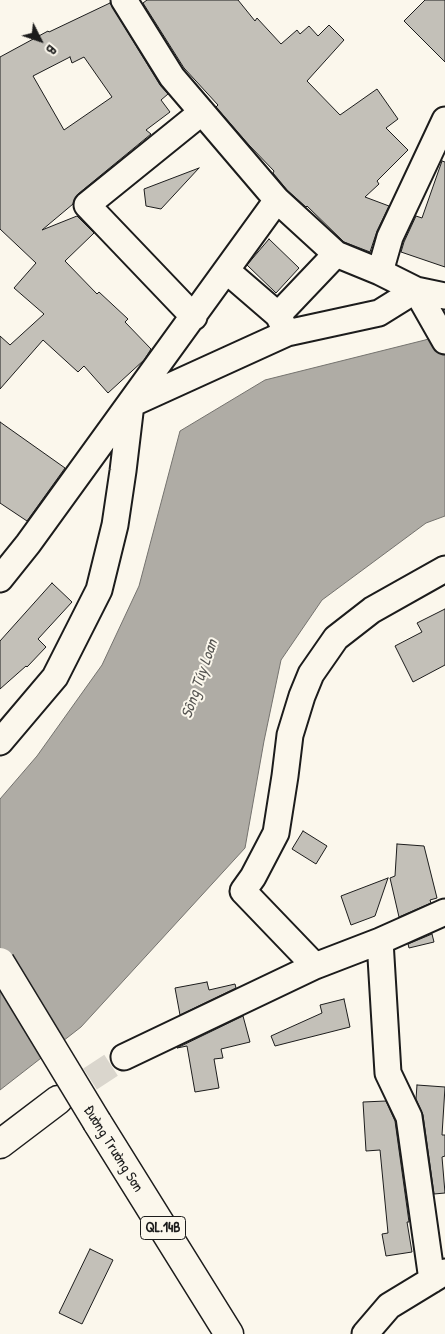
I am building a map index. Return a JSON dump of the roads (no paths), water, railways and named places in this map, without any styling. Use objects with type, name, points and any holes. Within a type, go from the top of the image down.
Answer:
[{"type":"main road","name":"Đường Trường Sơn","points":[[0,962],[229,1334]]},
{"type":"main road","points":[[0,1144],[58,1100]]},
{"type":"street","points":[[124,0],[172,77],[278,200],[336,254],[380,272],[416,290],[445,296]]},
{"type":"street","points":[[194,317],[87,204],[202,112]]},
{"type":"street","points":[[380,272],[390,237],[445,120]]},
{"type":"street","points":[[0,578],[28,544],[131,404],[278,200]]},
{"type":"street","points":[[282,324],[336,254]]},
{"type":"street","points":[[227,271],[282,324]]},
{"type":"street","points":[[131,404],[282,324],[379,313],[416,290]]},
{"type":"street","points":[[416,290],[445,341]]},
{"type":"street","points":[[0,742],[55,676],[99,590],[115,525],[124,471],[131,404]]},
{"type":"street","points":[[315,966],[243,891],[253,878],[276,833],[290,735],[302,696],[311,674],[336,638],[372,610],[445,569]]},
{"type":"street","points":[[124,1057],[315,966],[380,941],[445,912]]},
{"type":"street","points":[[365,1334],[389,1306],[438,1276],[409,1116],[388,1073],[380,941]]},
{"type":"water","name":"Sông Túy Loan","points":[[445,333],[445,516],[426,523],[322,600],[281,660],[245,848],[81,1027],[0,1090],[0,799],[37,756],[102,665],[139,586],[180,431],[265,380],[425,340]]},
{"type":"tunnel","points":[[59,1099],[124,1057]]}]
